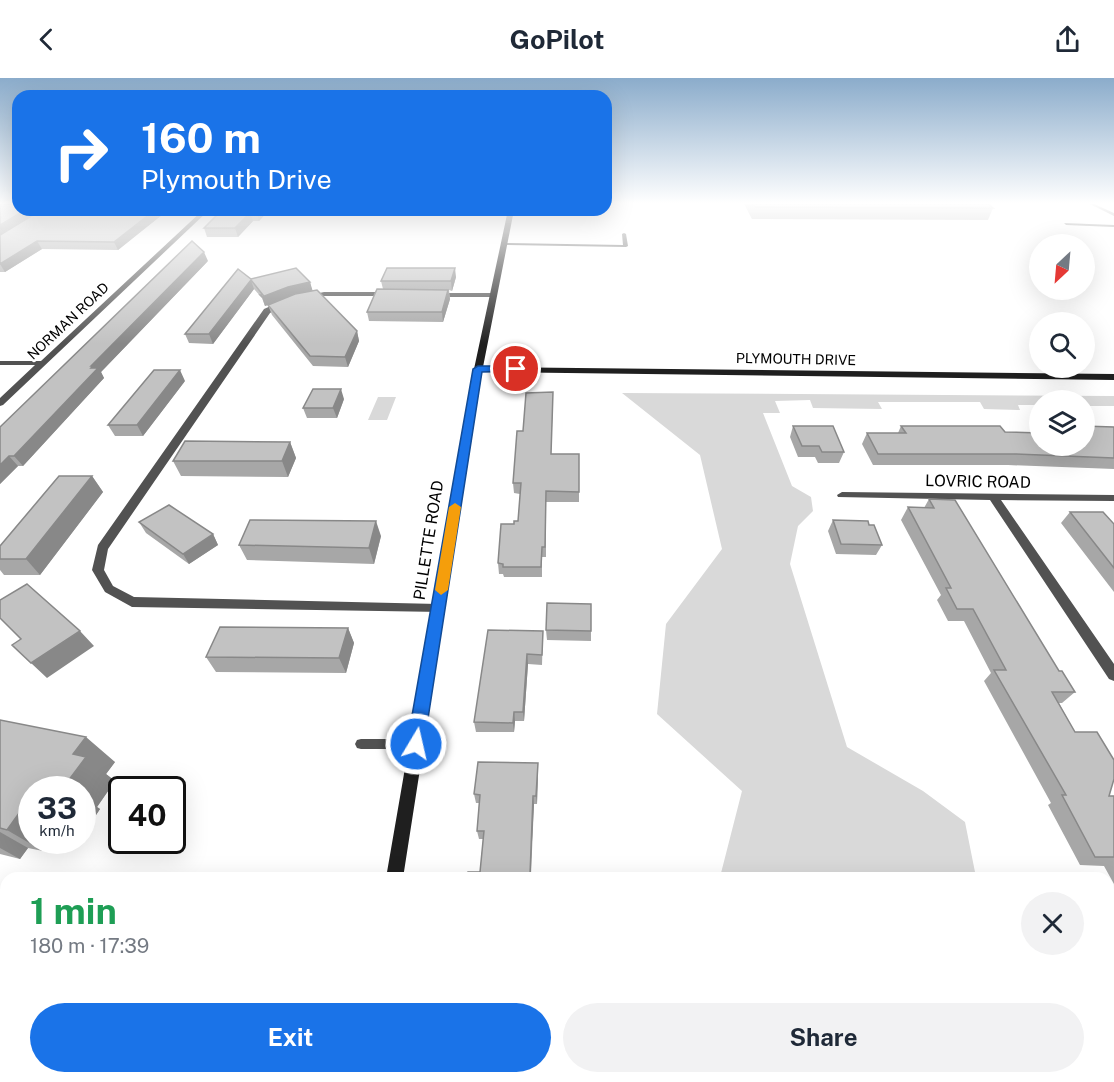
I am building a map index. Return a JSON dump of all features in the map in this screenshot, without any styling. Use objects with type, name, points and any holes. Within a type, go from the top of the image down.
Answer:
[{"type":"street","name":"NORMAN ROAD","points":[[0,403],[162,251]]},
{"type":"street","name":"PILLETTE ROAD","points":[[395,872],[478,369],[501,251]]},
{"type":"street","points":[[403,294],[324,294],[294,299],[267,311],[102,548],[98,570],[109,589],[132,602],[438,609]]},
{"type":"street","points":[[425,294],[492,295]]},
{"type":"street","points":[[0,363],[42,363]]},
{"type":"street","name":"PLYMOUTH DRIVE","points":[[478,369],[1114,377]]},
{"type":"street","name":"LOVRIC ROAD","points":[[842,495],[1114,498]]},
{"type":"street","points":[[993,496],[1114,675]]},
{"type":"lane","points":[[361,744],[416,744]]},
{"type":"shaded area","points":[[622,393],[1029,395],[1029,405],[1018,405],[1020,410],[984,409],[980,402],[878,402],[882,409],[813,408],[810,400],[775,401],[780,413],[763,413],[792,486],[811,497],[813,511],[798,526],[790,564],[847,747],[923,791],[965,822],[975,872],[721,872],[742,791],[657,714],[666,624],[722,549],[700,455]]},
{"type":"shaded area","points":[[1095,396],[1114,396],[1114,406],[1095,406]]},
{"type":"shaded area","points":[[378,397],[396,397],[387,420],[368,420]]},
{"type":"building","points":[[0,251],[21,251],[0,264]]},
{"type":"building","points":[[182,251],[204,252],[91,366],[93,366],[91,368],[98,368],[14,456],[9,456],[0,465],[0,427]]},
{"type":"building","points":[[296,268],[310,282],[262,297],[260,295],[263,295],[251,280],[209,334],[185,334],[238,269],[251,279]]},
{"type":"building","points":[[387,268],[455,268],[451,281],[381,281]]},
{"type":"building","points":[[377,289],[448,290],[442,312],[367,312]]},
{"type":"building","points":[[317,290],[357,331],[345,357],[310,356],[268,305],[295,294]]},
{"type":"building","points":[[154,370],[180,370],[137,425],[108,425]]},
{"type":"building","points":[[313,389],[341,389],[333,408],[303,408]]},
{"type":"building","points":[[553,392],[551,454],[579,454],[579,492],[546,491],[545,547],[542,547],[541,567],[503,567],[503,564],[498,563],[501,524],[514,524],[514,521],[518,521],[521,483],[513,483],[517,431],[523,431],[526,393]]},
{"type":"building","points":[[793,426],[833,426],[844,452],[822,452],[819,446],[802,446]]},
{"type":"building","points":[[901,426],[1000,426],[1005,432],[1029,433],[1029,455],[878,454],[867,433],[906,433]]},
{"type":"building","points":[[1095,426],[1114,427],[1114,458],[1064,456],[1095,456]]},
{"type":"building","points":[[185,441],[290,442],[282,461],[173,461]]},
{"type":"building","points":[[59,476],[92,476],[26,559],[0,559],[0,546]]},
{"type":"building","points":[[929,499],[955,500],[1059,671],[1062,671],[1075,692],[1052,692],[1075,732],[1097,732],[1114,760],[1114,779],[1109,796],[1114,796],[1114,857],[1095,857],[1062,795],[1066,795],[994,670],[1006,670],[973,609],[957,609],[946,588],[951,588],[908,507],[934,508]]},
{"type":"building","points":[[169,505],[213,534],[183,554],[139,522]]},
{"type":"building","points":[[1070,512],[1103,512],[1114,524],[1114,568]]},
{"type":"building","points":[[250,520],[376,521],[369,548],[239,545]]},
{"type":"building","points":[[833,520],[868,521],[869,525],[874,525],[882,545],[841,544]]},
{"type":"building","points":[[27,584],[80,631],[31,663],[12,645],[21,639],[0,618],[0,600]]},
{"type":"building","points":[[547,603],[591,604],[591,631],[546,630]]},
{"type":"building","points":[[220,627],[348,628],[339,658],[206,657]]},
{"type":"building","points":[[488,630],[543,631],[542,655],[527,654],[523,712],[514,712],[513,723],[474,722]]},
{"type":"building","points":[[0,720],[86,737],[73,754],[86,757],[72,776],[18,776],[18,814],[7,830],[0,828]]},
{"type":"building","points":[[478,762],[538,763],[536,796],[533,796],[530,872],[480,872],[484,831],[477,831],[480,795],[474,794]]},
{"type":"slow traffic","points":[[441,590],[455,507]]},
{"type":"route","points":[[416,744],[478,369],[516,369]]}]
